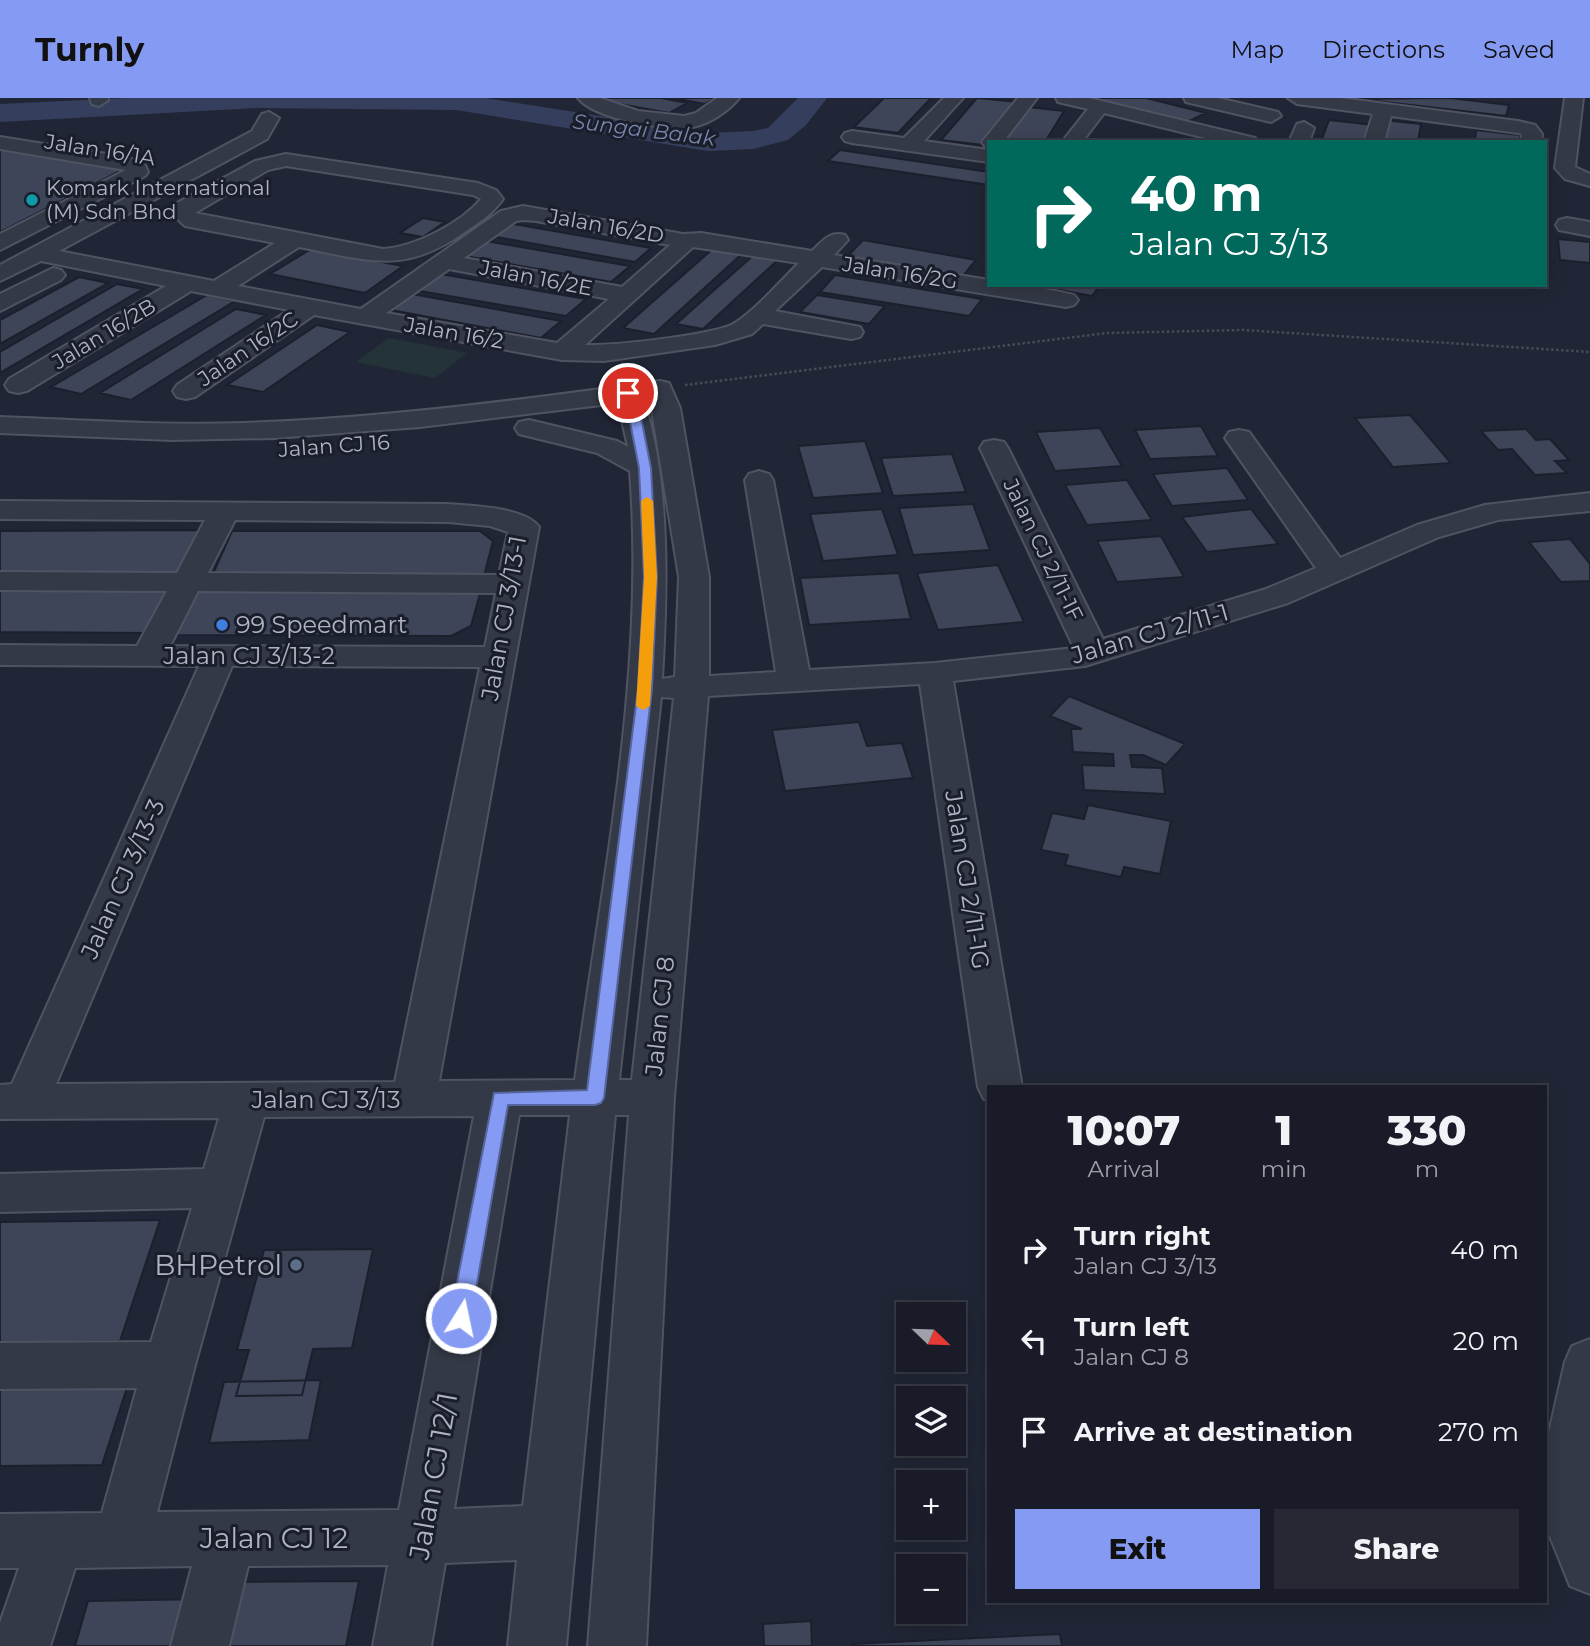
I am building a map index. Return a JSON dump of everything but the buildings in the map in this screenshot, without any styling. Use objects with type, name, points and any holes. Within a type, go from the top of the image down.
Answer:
[{"type":"street","points":[[587,98],[609,109],[671,122],[691,122],[710,114],[730,98]]},
{"type":"street","points":[[909,145],[954,98]]},
{"type":"street","points":[[995,140],[1028,98]]},
{"type":"street","points":[[1065,98],[1241,140]]},
{"type":"street","points":[[1193,98],[1242,103],[1270,116]]},
{"type":"street","points":[[1251,140],[1270,116],[1295,98],[1384,109],[1454,126],[1525,134]]},
{"type":"street","points":[[1574,98],[1565,168],[1589,190]]},
{"type":"street","points":[[1074,140],[1100,106]]},
{"type":"street","points":[[1375,140],[1384,109]]},
{"type":"street","points":[[14,263],[260,135],[269,118]]},
{"type":"street","name":"Jalan 16/1A","points":[[0,134],[201,167]]},
{"type":"street","points":[[852,136],[909,145],[987,150]]},
{"type":"street","points":[[0,143],[126,163],[137,167],[138,172],[0,243]]},
{"type":"street","points":[[219,288],[297,239],[383,256],[403,256],[419,252],[486,207],[492,199],[489,194],[478,189],[286,160],[262,165],[185,208],[184,215],[192,221],[297,239]]},
{"type":"street","name":"Jalan 16/2D","points":[[445,261],[509,216],[523,213],[672,237],[682,244],[701,240],[817,259]]},
{"type":"street","points":[[1567,226],[1590,229]]},
{"type":"street","name":"Jalan 16/2","points":[[14,263],[78,261],[310,307],[562,352],[604,353],[715,338],[743,329],[760,316],[837,240]]},
{"type":"street","points":[[562,352],[682,244]]},
{"type":"street","name":"Jalan 16/2G","points":[[817,259],[1066,300]]},
{"type":"street","points":[[0,304],[78,261]]},
{"type":"street","points":[[365,317],[445,261]]},
{"type":"street","name":"Jalan 16/2E","points":[[445,261],[627,295]]},
{"type":"street","name":"Jalan 16/2B","points":[[18,385],[189,282]]},
{"type":"street","name":"Jalan 16/2C","points":[[186,391],[310,307]]},
{"type":"street","points":[[760,316],[850,332]]},
{"type":"street","points":[[537,1646],[595,1098],[645,689],[651,577],[645,468],[647,401]]},
{"type":"street","name":"Jalan CJ 16","points":[[0,425],[181,431],[273,430],[647,401]]},
{"type":"street","name":"Jalan CJ 16","points":[[0,448],[172,453],[266,451],[529,428],[647,401]]},
{"type":"street","name":"Jalan CJ 8","points":[[617,1646],[652,1097],[692,687],[694,577],[647,401]]},
{"type":"street","points":[[529,428],[607,447],[645,468]]},
{"type":"street","points":[[1239,438],[1335,573]]},
{"type":"street","name":"Jalan CJ 2/11-1F","points":[[994,448],[1093,653]]},
{"type":"street","points":[[759,480],[794,682]]},
{"type":"street","name":"Jalan CJ 2/11-1","points":[[645,689],[935,673],[1073,659],[1277,596],[1428,531],[1495,511],[1590,502]]},
{"type":"street","name":"Jalan CJ 3/13-1","points":[[0,510],[448,513],[494,517],[524,527],[414,1099]]},
{"type":"street","points":[[148,656],[224,513]]},
{"type":"street","points":[[0,581],[513,584]]},
{"type":"street","name":"Jalan CJ 3/13-2","points":[[0,655],[499,657]]},
{"type":"street","name":"Jalan CJ 3/13-3","points":[[13,1102],[220,656]]},
{"type":"street","name":"Jalan CJ 2/11-1G","points":[[935,673],[1000,1085]]},
{"type":"street","name":"Jalan CJ 3/13","points":[[13,1102],[652,1097]]},
{"type":"street","name":"Jalan CJ 12/1","points":[[402,1646],[500,1098]]},
{"type":"street","points":[[122,1540],[169,1365],[247,1100]]},
{"type":"street","points":[[0,1194],[220,1188]]},
{"type":"street","points":[[1590,1362],[1562,1498],[1590,1566]]},
{"type":"street","points":[[0,1366],[169,1365]]},
{"type":"street","name":"Jalan CJ 12","points":[[0,1541],[422,1537],[547,1532]]},
{"type":"street","points":[[200,1646],[228,1537]]},
{"type":"street","points":[[21,1646],[57,1541]]},
{"type":"path","points":[[647,401],[1107,333],[1242,330],[1590,352]]},
{"type":"shaded area","points":[[389,338],[467,353],[435,378],[356,362]]},
{"type":"waterway","name":"Sungai Balak","points":[[0,113],[257,100],[456,102],[708,142],[753,140],[778,134],[796,119],[813,98]]},
{"type":"slow traffic","points":[[643,706],[651,577],[647,501]]},
{"type":"place","name":"Komark International (M) Sdn Bhd","points":[[32,200]]},
{"type":"place","name":"99 Speedmart","points":[[222,625]]},
{"type":"place","name":"BHPetrol","points":[[296,1265]]},
{"type":"route","points":[[461,1318],[500,1098],[595,1098],[645,689],[651,577],[645,468],[635,412],[628,393]]}]
